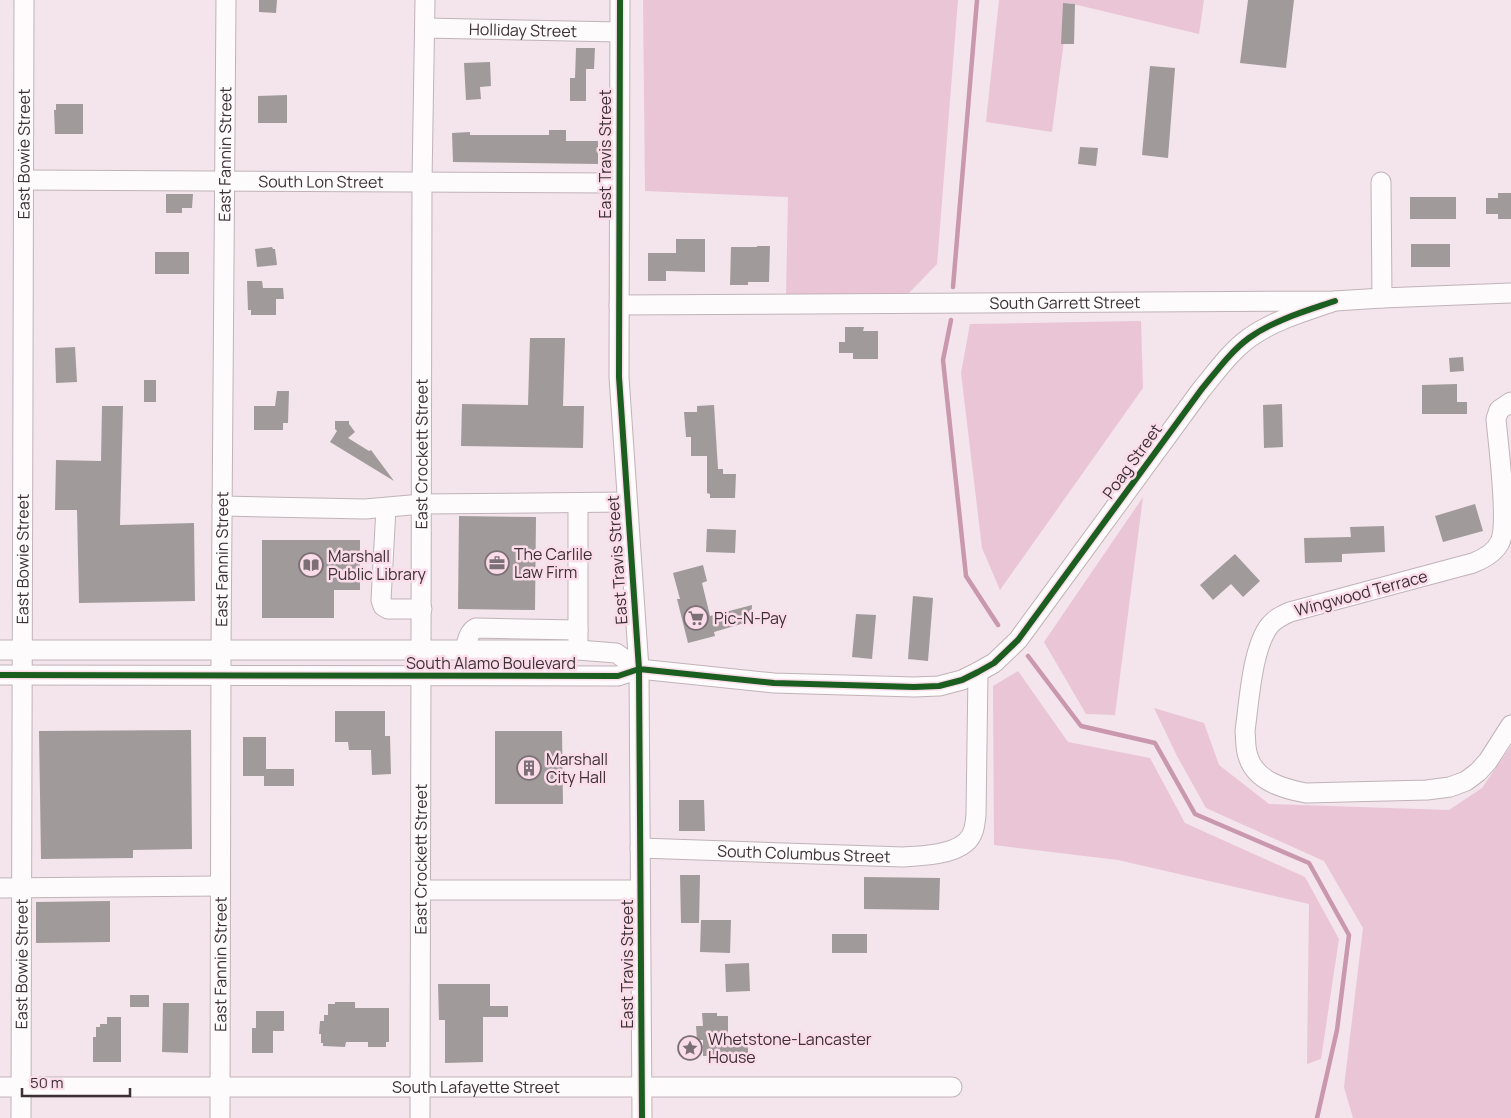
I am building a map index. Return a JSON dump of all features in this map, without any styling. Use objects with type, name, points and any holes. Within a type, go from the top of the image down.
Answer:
[{"type":"street","name":"East Bowie Street","points":[[21,1118],[24,0]]},
{"type":"street","name":"East Fannin Street","points":[[220,1118],[221,650],[226,0]]},
{"type":"street","name":"East Crockett Street","points":[[420,1118],[422,182],[425,0]]},
{"type":"street","name":"East Travis Street","points":[[620,0],[619,377],[639,669],[642,1118]]},
{"type":"street","name":"Holliday Street","points":[[425,28],[619,32]]},
{"type":"street","name":"South Lon Street","points":[[23,180],[619,183]]},
{"type":"street","points":[[1381,182],[1382,298]]},
{"type":"street","name":"South Garrett Street","points":[[619,305],[1335,301],[1511,293]]},
{"type":"street","name":"Poag Street","points":[[978,672],[994,663],[1018,640],[1202,390],[1228,358],[1249,338],[1272,325],[1335,301]]},
{"type":"street","name":"Wingwood Terrace","points":[[1511,402],[1499,410],[1496,418],[1504,526],[1499,545],[1482,559],[1472,563],[1290,612],[1278,617],[1269,626],[1257,654],[1247,722],[1247,755],[1251,764],[1258,772],[1273,784],[1290,790],[1306,793],[1427,790],[1450,787],[1466,781],[1478,772],[1488,761],[1511,725]]},
{"type":"street","points":[[222,506],[365,509],[422,504],[627,502]]},
{"type":"street","points":[[578,503],[578,650]]},
{"type":"street","points":[[386,508],[381,600],[383,606],[388,609],[422,609]]},
{"type":"street","points":[[465,650],[472,630],[476,628],[578,630]]},
{"type":"street","name":"South Alamo Boulevard","points":[[0,650],[578,650],[616,653],[639,669]]},
{"type":"street","name":"South Alamo Boulevard","points":[[0,675],[618,676],[639,669],[756,682],[914,687],[939,686],[962,680],[978,672]]},
{"type":"street","name":"South Columbus Street","points":[[640,848],[903,857],[934,854],[955,849],[965,844],[975,827],[976,814],[978,672]]},
{"type":"street","points":[[0,888],[220,886]]},
{"type":"street","points":[[421,890],[640,890]]},
{"type":"street","name":"South Lafayette Street","points":[[0,1087],[952,1087]]},
{"type":"shaded area","points":[[643,0],[958,0],[937,264],[909,293],[786,295],[788,197],[645,191]]},
{"type":"shaded area","points":[[999,0],[1204,0],[1199,34],[1069,3],[1052,132],[986,122]]},
{"type":"shaded area","points":[[1141,321],[1143,388],[1000,590],[982,548],[961,373],[970,324]]},
{"type":"shaded area","points":[[1143,497],[1115,715],[1086,714],[1044,642]]},
{"type":"shaded area","points":[[1018,671],[1068,742],[1150,758],[1185,823],[1305,877],[1339,939],[1321,1059],[1307,1064],[1309,904],[1118,860],[994,845],[993,686]]},
{"type":"shaded area","points":[[1154,708],[1204,723],[1219,765],[1269,804],[1449,810],[1482,788],[1511,746],[1511,1118],[1353,1118],[1344,1087],[1363,928],[1324,861],[1206,808],[1177,756]]},
{"type":"building","points":[[259,0],[277,0],[276,13],[259,12]]},
{"type":"building","points":[[1248,0],[1294,0],[1286,68],[1240,63]]},
{"type":"building","points":[[1063,3],[1075,4],[1074,44],[1061,44]]},
{"type":"building","points":[[576,48],[595,48],[594,69],[586,69],[586,101],[570,101],[570,78],[575,78]]},
{"type":"building","points":[[490,62],[491,86],[480,87],[481,99],[466,100],[464,63]]},
{"type":"building","points":[[1150,66],[1175,68],[1168,158],[1142,155]]},
{"type":"building","points":[[287,95],[287,123],[258,123],[258,96]]},
{"type":"building","points":[[56,104],[83,104],[83,134],[55,134],[54,110],[56,110]]},
{"type":"building","points":[[549,130],[566,130],[566,141],[598,141],[598,164],[453,162],[452,133],[470,132],[470,135],[549,135]]},
{"type":"building","points":[[1080,147],[1098,148],[1096,166],[1078,164]]},
{"type":"building","points":[[1498,193],[1511,193],[1511,219],[1498,219],[1498,214],[1486,214],[1486,198],[1498,198]]},
{"type":"building","points":[[166,194],[193,194],[192,208],[182,208],[182,213],[166,213]]},
{"type":"building","points":[[1410,197],[1456,197],[1456,219],[1410,219]]},
{"type":"building","points":[[676,239],[705,239],[705,272],[666,271],[666,281],[648,281],[648,253],[676,253]]},
{"type":"building","points":[[1411,244],[1450,244],[1450,267],[1411,267]]},
{"type":"building","points":[[770,246],[769,282],[748,282],[748,285],[730,285],[731,247]]},
{"type":"building","points":[[272,247],[275,249],[277,265],[257,267],[255,249]]},
{"type":"building","points":[[155,252],[189,252],[189,274],[155,274]]},
{"type":"building","points":[[247,281],[262,281],[263,288],[283,288],[284,299],[276,299],[276,315],[251,315],[251,310],[248,310]]},
{"type":"building","points":[[845,327],[864,327],[863,331],[878,331],[878,359],[853,359],[853,353],[839,353],[839,342],[845,342]]},
{"type":"building","points":[[530,338],[565,338],[563,406],[584,406],[583,448],[461,446],[462,404],[528,405]]},
{"type":"building","points":[[75,347],[77,382],[56,383],[55,348]]},
{"type":"building","points":[[1463,357],[1464,371],[1450,372],[1449,358]]},
{"type":"building","points":[[144,380],[156,380],[156,402],[144,402]]},
{"type":"building","points":[[1457,384],[1457,402],[1467,402],[1467,414],[1422,414],[1422,385]]},
{"type":"building","points":[[277,391],[289,391],[288,423],[283,423],[283,430],[254,430],[254,406],[275,406]]},
{"type":"building","points":[[1282,404],[1283,447],[1264,448],[1263,405]]},
{"type":"building","points":[[714,405],[718,469],[723,469],[723,474],[736,474],[735,498],[710,498],[710,494],[707,493],[707,456],[691,456],[691,437],[686,437],[684,412],[697,412],[697,406]]},
{"type":"building","points":[[102,406],[123,406],[120,525],[194,523],[195,601],[79,603],[77,510],[55,510],[56,460],[101,461]]},
{"type":"building","points":[[335,421],[349,421],[355,432],[348,438],[369,451],[371,450],[394,481],[330,442],[337,431],[335,429]]},
{"type":"building","points":[[1475,504],[1483,531],[1443,542],[1435,516]]},
{"type":"building","name":"The Carlile Law Firm","points":[[459,516],[536,517],[535,610],[458,609]]},
{"type":"building","points":[[1384,526],[1385,552],[1342,554],[1342,562],[1305,563],[1304,538],[1351,537],[1350,527]]},
{"type":"building","points":[[707,529],[736,530],[735,553],[706,552]]},
{"type":"building","name":"Marshall Public Library","points":[[262,540],[360,540],[360,590],[334,590],[334,618],[262,618]]},
{"type":"building","points":[[1235,554],[1260,581],[1243,597],[1231,584],[1213,600],[1200,585]]},
{"type":"building","points":[[703,565],[707,581],[702,583],[710,616],[752,605],[751,621],[714,632],[715,636],[688,643],[677,599],[680,599],[673,573]]},
{"type":"building","points":[[913,596],[933,598],[928,661],[908,659]]},
{"type":"building","points":[[856,614],[876,615],[872,659],[852,657]]},
{"type":"building","points":[[335,711],[385,711],[385,736],[390,736],[391,774],[372,775],[371,750],[349,750],[348,742],[335,742]]},
{"type":"building","points":[[191,730],[192,849],[133,850],[133,858],[41,859],[39,731]]},
{"type":"building","name":"Marshall City Hall","points":[[495,731],[562,731],[563,804],[495,804]]},
{"type":"building","points":[[243,737],[266,737],[266,769],[294,769],[294,786],[264,786],[264,776],[243,776]]},
{"type":"building","points":[[679,800],[704,800],[705,831],[679,831]]},
{"type":"building","points":[[680,875],[700,875],[699,923],[681,923]]},
{"type":"building","points":[[864,877],[940,878],[939,910],[864,909]]},
{"type":"building","points":[[110,901],[110,942],[36,943],[36,902]]},
{"type":"building","points":[[701,920],[731,920],[730,953],[700,952]]},
{"type":"building","points":[[832,934],[867,934],[867,953],[832,953]]},
{"type":"building","points":[[749,963],[750,991],[726,992],[725,964]]},
{"type":"building","points":[[438,984],[490,984],[490,1006],[508,1006],[508,1017],[483,1017],[483,1062],[445,1063],[445,1020],[439,1020]]},
{"type":"building","points":[[130,995],[149,995],[149,1007],[130,1007]]},
{"type":"building","points":[[335,1002],[355,1002],[355,1008],[389,1008],[389,1042],[386,1042],[386,1047],[368,1047],[368,1042],[346,1042],[345,1047],[323,1046],[321,1034],[319,1034],[320,1021],[324,1021],[324,1015],[328,1015],[328,1004],[335,1004]]},
{"type":"building","points":[[163,1003],[189,1003],[188,1053],[162,1052]]},
{"type":"building","points":[[256,1011],[284,1011],[284,1031],[273,1031],[273,1053],[252,1053],[252,1028],[256,1028]]},
{"type":"building","points":[[702,1013],[717,1013],[717,1016],[728,1016],[728,1039],[748,1039],[748,1054],[730,1054],[730,1061],[708,1061],[708,1056],[703,1056],[703,1040],[697,1040],[696,1026],[703,1026]]},
{"type":"building","points":[[107,1017],[121,1017],[121,1062],[93,1062],[93,1037],[96,1037],[96,1027],[100,1027],[100,1024],[107,1024]]},
{"type":"waterway","points":[[953,287],[977,0]]},
{"type":"waterway","points":[[951,320],[943,360],[966,576],[998,625]]},
{"type":"waterway","points":[[1028,656],[1081,726],[1155,743],[1195,814],[1309,863],[1349,935],[1337,1030],[1317,1118]]},
{"type":"cycle path","points":[[620,0],[619,377],[639,669],[642,1118]]},
{"type":"cycle path","points":[[0,675],[618,676],[639,669],[774,683],[914,687],[939,686],[962,680],[994,663],[1018,640],[1201,390],[1236,350],[1249,338],[1269,326],[1290,316],[1335,301]]},
{"type":"place","name":"The Carlile Law Firm","points":[[497,563]]},
{"type":"place","name":"Marshall Public Library","points":[[311,565]]},
{"type":"place","name":"Pic-N-Pay","points":[[696,618]]},
{"type":"place","name":"Marshall City Hall","points":[[529,768]]},
{"type":"place","name":"Whetstone-Lancaster House","points":[[690,1048]]}]
